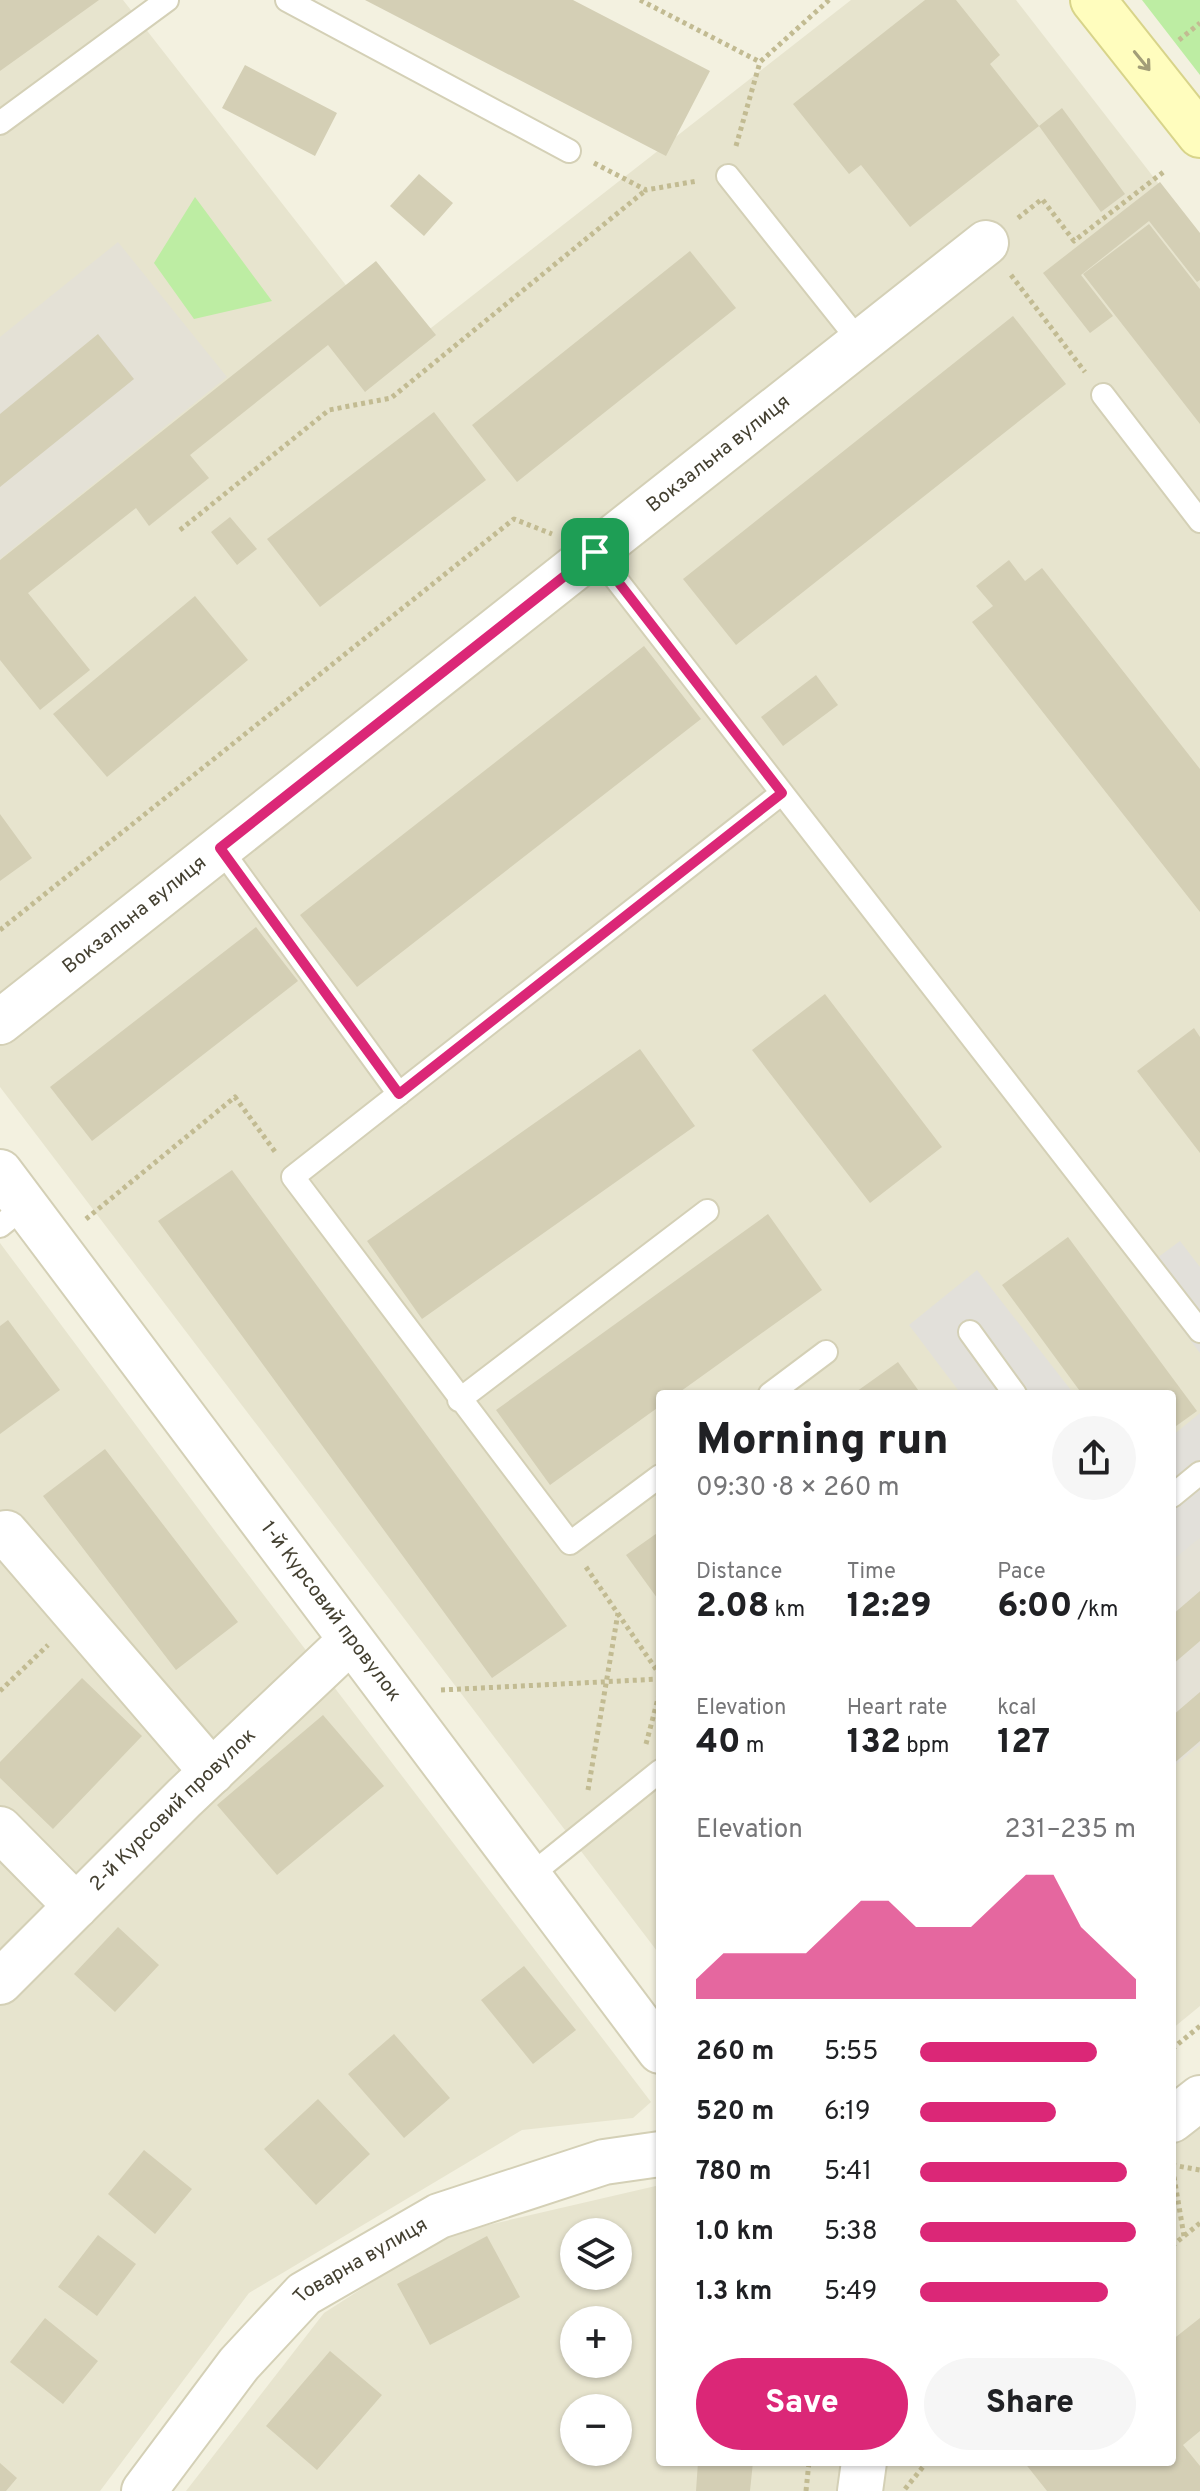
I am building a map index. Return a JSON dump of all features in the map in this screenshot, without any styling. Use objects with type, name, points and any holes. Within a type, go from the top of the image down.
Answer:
[{"type":"main road","points":[[1093,0],[1200,135]]},
{"type":"street","name":"Вокзальна вулиця","points":[[0,1022],[986,243]]},
{"type":"street","name":"1-й Курсовий провулок","points":[[8,1201],[350,1641],[656,2046]]},
{"type":"street","points":[[6,1533],[212,1772]]},
{"type":"street","name":"2-й Курсовий провулок","points":[[0,1982],[212,1772],[350,1641]]},
{"type":"street","points":[[0,1829],[76,1906]]},
{"type":"street","points":[[1176,2117],[1200,2098]]},
{"type":"street","name":"Товарна вулиця","points":[[144,2491],[239,2364],[304,2294],[439,2216],[604,2162],[656,2155]]},
{"type":"street","points":[[860,2491],[863,2466]]},
{"type":"lane","points":[[0,123],[167,0]]},
{"type":"lane","points":[[287,0],[569,151]]},
{"type":"lane","points":[[728,176],[860,342]]},
{"type":"lane","points":[[1103,395],[1200,521]]},
{"type":"lane","points":[[595,552],[1200,1331]]},
{"type":"lane","points":[[656,1479],[570,1543],[293,1177],[782,793]]},
{"type":"lane","points":[[220,848],[399,1094]]},
{"type":"lane","points":[[459,1400],[707,1211]]},
{"type":"lane","points":[[970,1332],[1012,1390]]},
{"type":"lane","points":[[775,1390],[826,1352]]},
{"type":"lane","points":[[1176,1493],[1200,1473]]},
{"type":"lane","points":[[527,1878],[656,1774]]},
{"type":"path","points":[[640,0],[760,62]]},
{"type":"path","points":[[180,530],[329,410],[391,398],[646,190],[728,176],[760,62],[829,0]]},
{"type":"path","points":[[1177,42],[1200,23]]},
{"type":"path","points":[[569,151],[646,190]]},
{"type":"path","points":[[1103,395],[986,243],[1042,199],[1074,241],[1166,170]]},
{"type":"path","points":[[0,930],[514,519],[595,552]]},
{"type":"path","points":[[79,1225],[235,1097],[293,1177]]},
{"type":"path","points":[[570,1543],[656,1671]]},
{"type":"path","points":[[580,1835],[618,1613]]},
{"type":"path","points":[[0,1691],[77,1616]]},
{"type":"path","points":[[434,1690],[656,1677]]},
{"type":"path","points":[[1176,2046],[1200,2026]]},
{"type":"path","points":[[1176,2166],[1200,2170]]},
{"type":"path","points":[[1176,2189],[1184,2236]]},
{"type":"path","points":[[1176,2243],[1200,2223]]},
{"type":"path","points":[[806,2491],[809,2466]]},
{"type":"path","points":[[903,2491],[924,2466]]},
{"type":"shaded area","points":[[0,0],[123,0],[399,353],[851,0],[1016,0],[1200,237],[1200,2006],[1176,2026],[1176,1390],[656,1390],[656,1950],[0,1087]]},
{"type":"shaded area","points":[[118,242],[227,377],[0,559],[0,337]]},
{"type":"shaded area","points":[[1180,1241],[1200,1267],[1200,1353],[1138,1272]]},
{"type":"shaded area","points":[[0,1243],[218,1535],[651,2102],[633,2118],[522,2130],[249,2293],[100,2491],[0,2491]]},
{"type":"shaded area","points":[[977,1270],[1071,1390],[958,1390],[909,1325]]},
{"type":"shaded area","points":[[1200,1413],[1200,1538],[1176,1558],[1176,1433]]},
{"type":"shaded area","points":[[1200,1538],[1200,1745],[1176,1765],[1176,1558]]},
{"type":"shaded area","points":[[1200,2098],[1200,2491],[186,2491],[324,2313],[445,2235],[656,2186],[656,2466],[1176,2466],[1176,2117]]},
{"type":"green space","points":[[1142,0],[1200,0],[1200,75]]},
{"type":"green space","points":[[195,197],[272,301],[194,319],[154,263]]},
{"type":"building","points":[[0,0],[99,0],[0,71]]},
{"type":"building","points":[[365,0],[573,0],[710,71],[666,156]]},
{"type":"building","points":[[925,0],[956,0],[1000,55],[990,64],[1039,126],[910,227],[861,165],[849,174],[793,104]]},
{"type":"building","points":[[245,65],[337,113],[315,156],[222,108]]},
{"type":"building","points":[[1062,108],[1125,194],[1101,212],[1039,126]]},
{"type":"building","points":[[419,174],[453,203],[424,236],[390,206]]},
{"type":"building","points":[[1160,182],[1200,233],[1200,280],[1197,282],[1149,221],[1081,275],[1113,316],[1090,333],[1043,273]]},
{"type":"building","points":[[1149,224],[1200,289],[1200,424],[1083,274]]},
{"type":"building","points":[[690,251],[736,308],[517,482],[472,425]]},
{"type":"building","points":[[376,261],[436,335],[365,392],[328,345],[190,455],[209,478],[149,526],[136,508],[28,593],[90,670],[40,710],[0,660],[0,560]]},
{"type":"building","points":[[1013,316],[1066,384],[736,645],[683,579]]},
{"type":"building","points":[[98,334],[134,379],[0,487],[0,414]]},
{"type":"building","points":[[434,412],[486,480],[320,607],[267,539]]},
{"type":"building","points":[[230,517],[257,549],[237,565],[211,532]]},
{"type":"building","points":[[1009,560],[1025,581],[1042,568],[1200,769],[1200,912],[972,622],[993,606],[976,586]]},
{"type":"building","points":[[195,596],[248,660],[107,777],[53,714]]},
{"type":"building","points":[[644,646],[701,719],[357,987],[300,915]]},
{"type":"building","points":[[816,675],[838,705],[783,746],[761,717]]},
{"type":"building","points":[[0,814],[32,858],[0,881]]},
{"type":"building","points":[[256,927],[298,981],[92,1141],[50,1087]]},
{"type":"building","points":[[825,994],[942,1147],[870,1203],[752,1050]]},
{"type":"building","points":[[1194,1028],[1200,1037],[1200,1153],[1137,1071]]},
{"type":"building","points":[[640,1049],[695,1126],[422,1319],[367,1241]]},
{"type":"building","points":[[232,1170],[567,1626],[492,1678],[158,1221]]},
{"type":"building","points":[[768,1214],[822,1290],[683,1390],[656,1390],[656,1409],[550,1485],[496,1410]]},
{"type":"building","points":[[1068,1237],[1197,1411],[1176,1426],[1176,1390],[1079,1390],[1002,1285]]},
{"type":"building","points":[[8,1320],[60,1390],[0,1434],[0,1326]]},
{"type":"building","points":[[898,1362],[918,1390],[859,1390]]},
{"type":"building","points":[[105,1449],[238,1622],[176,1670],[43,1496]]},
{"type":"building","points":[[656,1534],[656,1596],[626,1555]]},
{"type":"building","points":[[1200,1591],[1200,1641],[1176,1662],[1176,1612]]},
{"type":"building","points":[[82,1678],[142,1736],[53,1829],[0,1778],[0,1762]]},
{"type":"building","points":[[1200,1692],[1200,1741],[1176,1762],[1176,1713]]},
{"type":"building","points":[[323,1715],[384,1786],[277,1875],[217,1805]]},
{"type":"building","points":[[118,1927],[159,1965],[115,2012],[74,1974]]},
{"type":"building","points":[[524,1966],[576,2030],[533,2064],[481,2000]]},
{"type":"building","points":[[394,2034],[450,2098],[404,2138],[348,2074]]},
{"type":"building","points":[[318,2099],[370,2154],[316,2205],[264,2149]]},
{"type":"building","points":[[144,2150],[192,2189],[155,2234],[108,2194]]},
{"type":"building","points":[[98,2235],[136,2264],[97,2316],[58,2287]]},
{"type":"building","points":[[487,2236],[520,2297],[430,2345],[397,2284]]},
{"type":"building","points":[[45,2318],[98,2361],[63,2404],[10,2362]]},
{"type":"building","points":[[1200,2318],[1200,2431],[1183,2445],[1200,2466],[1200,2491],[1047,2491],[1027,2466],[1176,2466],[1176,2337]]},
{"type":"building","points":[[330,2351],[382,2395],[317,2470],[266,2426]]},
{"type":"building","points":[[0,2463],[17,2478],[6,2491],[0,2491]]},
{"type":"building","points":[[698,2466],[753,2466],[750,2491],[696,2491]]},
{"type":"route","points":[[595,552],[782,793],[399,1094],[220,848],[595,552]]}]
